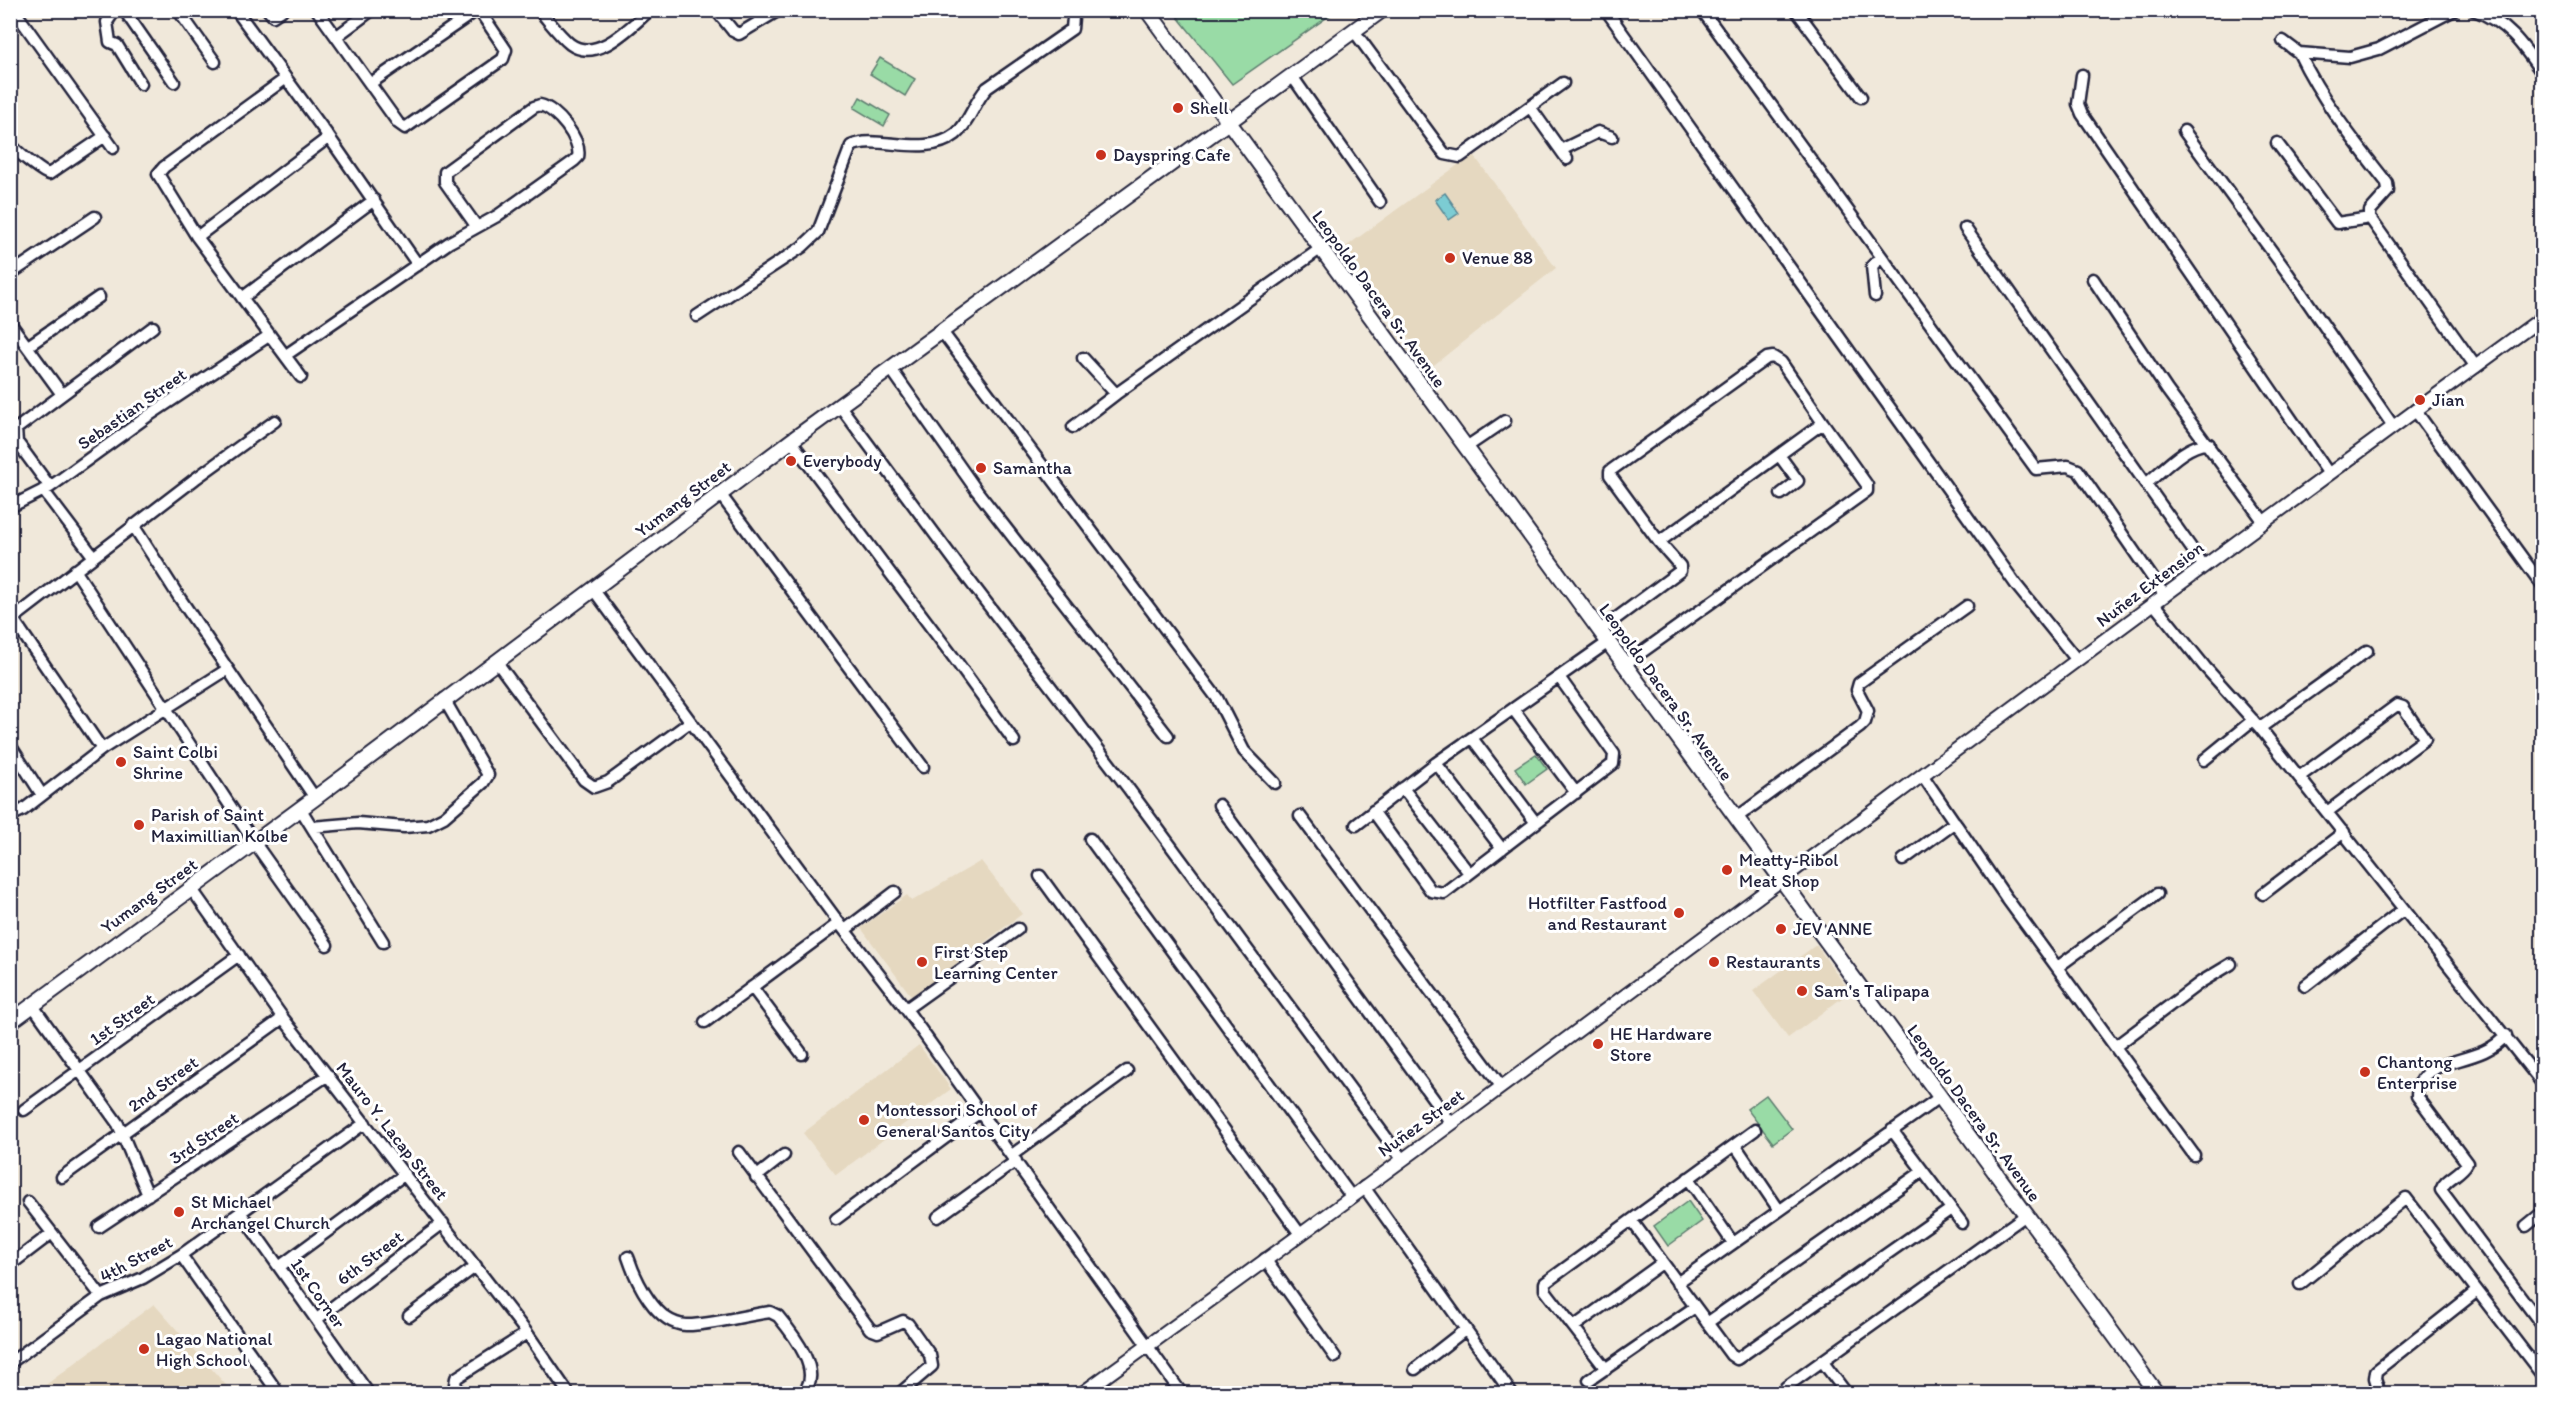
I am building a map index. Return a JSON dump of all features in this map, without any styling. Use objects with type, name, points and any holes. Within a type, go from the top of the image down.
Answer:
[{"type":"main road","name":"Leopoldo Dacera Sr. Avenue","points":[[1147,10],[2157,1394]]},
{"type":"main road","name":"Yumang Street","points":[[10,1022],[315,798],[444,699],[791,441],[943,333],[1382,10]]},
{"type":"street","points":[[14,10],[113,148]]},
{"type":"street","points":[[114,10],[107,22],[110,42],[117,45],[141,84]]},
{"type":"street","points":[[124,10],[174,81]]},
{"type":"street","points":[[178,10],[215,62]]},
{"type":"street","points":[[236,10],[285,80],[329,136],[418,265]]},
{"type":"street","points":[[268,10],[273,16],[282,10]]},
{"type":"street","points":[[317,10],[402,127],[414,124],[503,59],[506,50],[478,10],[371,83]]},
{"type":"street","points":[[337,36],[372,10]]},
{"type":"street","points":[[539,10],[572,45],[588,50],[615,39],[650,10]]},
{"type":"street","points":[[716,10],[733,31],[739,34],[778,10]]},
{"type":"street","points":[[697,316],[802,247],[818,232],[851,146],[861,143],[903,146],[938,143],[949,139],[965,124],[976,100],[987,88],[1072,29],[1073,18],[1068,10]]},
{"type":"street","points":[[1606,10],[2018,586],[2077,660]]},
{"type":"street","points":[[1701,10],[2036,470],[2068,466],[2078,470],[2165,596]]},
{"type":"street","points":[[1796,10],[1861,97]]},
{"type":"street","points":[[2299,53],[2350,57],[2366,54],[2454,10]]},
{"type":"street","points":[[2474,10],[2505,26],[2520,41],[2542,73]]},
{"type":"street","points":[[1354,31],[1445,154],[1460,157],[1563,83]]},
{"type":"street","points":[[2283,41],[2299,53],[2314,84],[2332,112],[2387,183],[2388,191],[2370,211],[2370,218],[2475,367]]},
{"type":"street","points":[[2082,75],[2078,104],[2082,114],[2329,474]]},
{"type":"street","points":[[1292,76],[1380,202]]},
{"type":"street","points":[[285,80],[158,174],[197,237],[301,376]]},
{"type":"street","points":[[286,355],[418,265],[506,210],[578,157],[579,152],[575,141],[552,110],[540,105],[534,107],[445,172],[445,183],[477,227]]},
{"type":"street","points":[[1530,107],[1564,154],[1598,132],[1612,137]]},
{"type":"street","points":[[2184,131],[2288,272],[2393,426]]},
{"type":"street","points":[[10,150],[15,149],[27,160],[35,163],[44,173],[49,174],[105,135]]},
{"type":"street","points":[[197,237],[329,136]]},
{"type":"street","points":[[2277,143],[2337,223],[2370,218]]},
{"type":"street","points":[[242,298],[374,200]]},
{"type":"street","points":[[10,274],[94,217]]},
{"type":"street","points":[[1965,228],[2204,566]]},
{"type":"street","points":[[1073,428],[1116,394],[1320,249]]},
{"type":"street","points":[[1875,296],[1872,266],[1881,257]]},
{"type":"street","points":[[2093,279],[2167,390],[2209,444],[2264,522]]},
{"type":"street","points":[[28,346],[99,297]]},
{"type":"street","name":"Nuñez Extension","points":[[1780,879],[1923,776],[2393,426],[2542,318]]},
{"type":"street","points":[[10,323],[61,393]]},
{"type":"street","points":[[93,556],[46,489],[17,442],[15,432],[20,425],[61,393],[153,327]]},
{"type":"street","points":[[943,333],[1216,698],[1244,751],[1275,783]]},
{"type":"street","name":"Sebastian Street","points":[[10,507],[46,489],[148,416],[270,335]]},
{"type":"street","points":[[1083,358],[1116,394]]},
{"type":"street","points":[[1356,825],[1436,763],[1559,677],[1680,571],[1680,566],[1659,542],[1610,476],[1610,471],[1767,358],[1777,358],[1867,485],[1867,490],[1624,665]]},
{"type":"street","points":[[891,369],[977,491],[1168,736]]},
{"type":"street","points":[[840,405],[956,563],[1128,788],[1402,1159]]},
{"type":"street","points":[[2415,410],[2542,585]]},
{"type":"street","points":[[102,749],[12,620],[133,525],[275,421]]},
{"type":"street","points":[[1465,448],[1505,421]]},
{"type":"street","points":[[1659,542],[1823,423]]},
{"type":"street","points":[[791,441],[1014,741]]},
{"type":"street","points":[[2146,483],[2189,448],[2200,443],[2209,444]]},
{"type":"street","points":[[1779,455],[1798,481],[1781,494]]},
{"type":"street","points":[[720,494],[923,767]]},
{"type":"street","points":[[133,525],[315,798]]},
{"type":"street","points":[[75,570],[254,842],[327,945]]},
{"type":"street","points":[[593,589],[842,927],[906,1009],[1146,1347],[1182,1394]]},
{"type":"street","points":[[2154,604],[2257,724],[2542,1083]]},
{"type":"street","points":[[1736,818],[1860,727],[1865,722],[1868,711],[1857,690],[1859,683],[1967,606]]},
{"type":"street","points":[[2204,760],[2367,651]]},
{"type":"street","points":[[496,661],[584,780],[594,787],[608,782],[690,722]]},
{"type":"street","points":[[10,816],[42,795],[102,749],[228,669]]},
{"type":"street","points":[[1373,811],[1431,891],[1444,893],[1611,768],[1614,754],[1559,677]]},
{"type":"street","points":[[312,827],[358,823],[404,827],[428,825],[444,817],[483,783],[488,775],[444,699]]},
{"type":"street","points":[[2299,777],[2397,705],[2403,707],[2425,739],[2327,812]]},
{"type":"street","points":[[1513,709],[1576,793]]},
{"type":"street","points":[[1472,738],[1536,823]]},
{"type":"street","points":[[10,745],[42,795]]},
{"type":"street","points":[[1436,763],[1502,849]]},
{"type":"street","points":[[1923,776],[2116,1046],[2146,1093],[2194,1155]]},
{"type":"street","points":[[1403,788],[1469,873]]},
{"type":"street","points":[[1219,805],[1451,1123]]},
{"type":"street","points":[[300,808],[383,942]]},
{"type":"street","points":[[1300,816],[1501,1086]]},
{"type":"street","points":[[1903,860],[1954,822]]},
{"type":"street","points":[[2263,894],[2344,832]]},
{"type":"street","points":[[1090,838],[1351,1196]]},
{"type":"street","points":[[1040,876],[1300,1234]]},
{"type":"street","name":"Nuñez Street","points":[[1081,1394],[1780,879]]},
{"type":"street","name":"Mauro Y. Lacap Street","points":[[191,888],[283,1018],[527,1333],[569,1394]]},
{"type":"street","points":[[705,1022],[752,987],[895,892]]},
{"type":"street","points":[[2059,966],[2157,894]]},
{"type":"street","points":[[2305,986],[2404,909]]},
{"type":"street","points":[[906,1009],[1018,929]]},
{"type":"street","name":"1st Street","points":[[24,1110],[238,955]]},
{"type":"street","points":[[2116,1046],[2201,982],[2230,964]]},
{"type":"street","points":[[752,987],[802,1054]]},
{"type":"street","points":[[33,1006],[123,1133],[148,1195]]},
{"type":"street","name":"2nd Street","points":[[62,1177],[283,1018]]},
{"type":"street","points":[[2506,1035],[2495,1046],[2475,1057],[2430,1068],[2420,1080],[2417,1096],[2467,1163],[2464,1169],[2444,1184],[2441,1190],[2542,1325]]},
{"type":"street","points":[[938,1217],[1127,1071]]},
{"type":"street","name":"3rd Street","points":[[99,1227],[328,1075]]},
{"type":"street","points":[[1677,1282],[1940,1097]]},
{"type":"street","points":[[836,1219],[980,1112]]},
{"type":"street","name":"4th Street","points":[[10,1363],[101,1296],[143,1278],[181,1255],[365,1123]]},
{"type":"street","points":[[1606,1369],[1545,1290],[1545,1283],[1755,1130]]},
{"type":"street","points":[[1892,1130],[1962,1224]]},
{"type":"street","points":[[1735,1145],[1779,1210]]},
{"type":"street","points":[[739,1152],[870,1329],[878,1332],[903,1321],[908,1324],[930,1355],[932,1366],[900,1394]]},
{"type":"street","points":[[756,1177],[784,1155]]},
{"type":"street","points":[[1707,1323],[1923,1171]]},
{"type":"street","points":[[279,1266],[405,1174]]},
{"type":"street","points":[[1688,1178],[1733,1243]]},
{"type":"street","points":[[1364,1187],[1512,1394]]},
{"type":"street","points":[[2300,1284],[2406,1198],[2542,1375]]},
{"type":"street","points":[[28,1202],[101,1296]]},
{"type":"street","points":[[1632,1221],[1733,1357],[1740,1358],[1951,1209]]},
{"type":"street","name":"1st Corner","points":[[240,1212],[369,1394]]},
{"type":"street","points":[[2526,1226],[2542,1213]]},
{"type":"street","points":[[1786,1394],[1786,1387],[1822,1360],[2026,1215]]},
{"type":"street","name":"6th Street","points":[[316,1319],[443,1223]]},
{"type":"street","points":[[10,1264],[52,1233]]},
{"type":"street","points":[[181,1255],[279,1394]]},
{"type":"street","points":[[628,1257],[642,1289],[657,1308],[675,1323],[695,1324],[770,1312],[778,1316],[811,1367],[812,1377],[804,1393]]},
{"type":"street","points":[[1265,1259],[1335,1357]]},
{"type":"street","points":[[1575,1326],[1662,1263]]},
{"type":"street","points":[[409,1316],[476,1266]]},
{"type":"street","points":[[2380,1394],[2375,1378],[2376,1371],[2477,1291]]},
{"type":"street","points":[[1589,1380],[1695,1307]]},
{"type":"street","points":[[1415,1369],[1466,1329]]},
{"type":"street","points":[[460,1394],[455,1384],[456,1378],[527,1333]]},
{"type":"street","points":[[1822,1360],[1847,1394]]},
{"type":"shaded area","name":"Venue 88","points":[[1473,154],[1556,268],[1430,368],[1344,248]]},
{"type":"shaded area","name":"First Step Learning Center","points":[[981,861],[1022,914],[912,997],[861,928],[907,895],[912,901]]},
{"type":"shaded area","name":"Sam's Talipapa","points":[[1816,945],[1850,992],[1788,1038],[1753,991]]},
{"type":"shaded area","name":"Montessori School of General Santos City","points":[[919,1045],[951,1089],[836,1175],[803,1133]]},
{"type":"shaded area","name":"Lagao National High School","points":[[154,1304],[233,1393],[35,1393]]},
{"type":"green space","points":[[1173,11],[1336,11],[1232,84]]},
{"type":"green space","points":[[880,58],[915,79],[905,96],[870,74]]},
{"type":"green space","points":[[860,97],[890,115],[884,126],[854,108]]},
{"type":"green space","points":[[1536,754],[1547,769],[1526,784],[1515,768]]},
{"type":"green space","points":[[1766,1095],[1792,1129],[1773,1143],[1747,1109]]},
{"type":"green space","points":[[1688,1201],[1702,1221],[1668,1246],[1654,1226]]},
{"type":"water","points":[[1445,193],[1459,213],[1449,220],[1435,200]]},
{"type":"place","name":"Shell","points":[[1178,108]]},
{"type":"place","name":"Dayspring Cafe","points":[[1101,155]]},
{"type":"place","name":"Venue 88","points":[[1450,258]]},
{"type":"place","name":"Jian","points":[[2420,400]]},
{"type":"place","name":"Everybody","points":[[791,461]]},
{"type":"place","name":"Samantha","points":[[981,468]]},
{"type":"place","name":"Saint Colbi Shrine","points":[[121,762]]},
{"type":"place","name":"Parish of Saint Maximillian Kolbe","points":[[139,825]]},
{"type":"place","name":"Meatty-Ribol Meat Shop","points":[[1727,870]]},
{"type":"place","name":"Hotfilter Fastfood and Restaurant","points":[[1679,913]]},
{"type":"place","name":"JEV ANNE","points":[[1781,929]]},
{"type":"place","name":"First Step Learning Center","points":[[922,962]]},
{"type":"place","name":"Restaurants","points":[[1714,962]]},
{"type":"place","name":"Sam's Talipapa","points":[[1802,991]]},
{"type":"place","name":"HE Hardware Store","points":[[1598,1044]]},
{"type":"place","name":"Chantong Enterprise","points":[[2365,1072]]},
{"type":"place","name":"Montessori School of General Santos City","points":[[864,1120]]},
{"type":"place","name":"St Michael Archangel Church","points":[[179,1212]]},
{"type":"place","name":"Lagao National High School","points":[[144,1349]]}]
